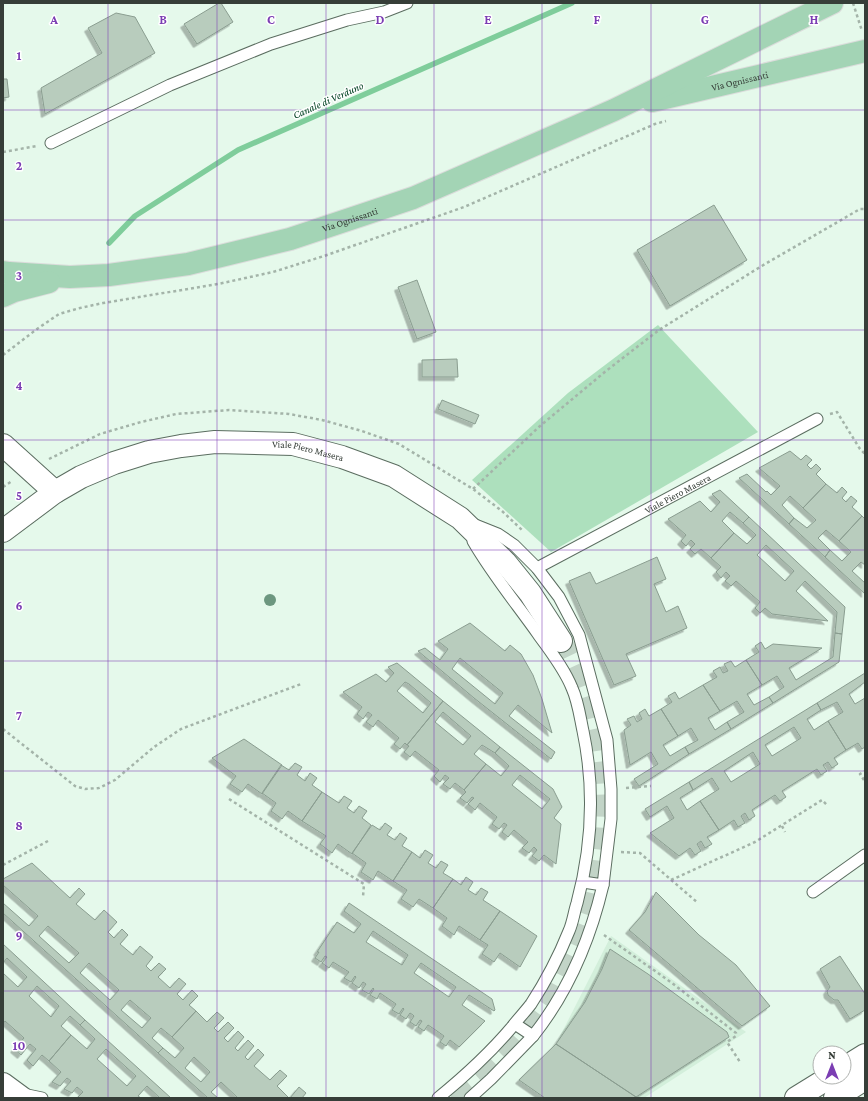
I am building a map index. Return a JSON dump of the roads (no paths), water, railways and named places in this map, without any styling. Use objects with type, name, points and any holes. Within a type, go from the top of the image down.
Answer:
[{"type":"main road","name":"Via Ognissanti","points":[[3,272],[70,277],[109,275],[188,264],[290,239],[413,198],[614,110],[832,3]]},
{"type":"main road","name":"Via Ognissanti","points":[[614,110],[864,42]]},
{"type":"main road","name":"Via Ognissanti","points":[[3,296],[14,291],[70,277]]},
{"type":"street","name":"Viale Piero Masera","points":[[3,531],[55,492],[81,477],[149,452],[215,442],[293,444],[342,457],[394,476],[460,518],[505,562],[530,593],[561,641]]},
{"type":"street","points":[[3,445],[55,492]]},
{"type":"street","points":[[852,1063],[865,1055]]},
{"type":"street","points":[[835,1098],[865,1079]]},
{"type":"street","points":[[796,1098],[817,1085]]},
{"type":"lane","points":[[51,143],[170,85],[271,44],[347,20],[384,12],[407,3]]},
{"type":"lane","name":"Viale Piero Masera","points":[[537,568],[818,419]]},
{"type":"lane","points":[[460,518],[498,534],[514,545],[537,568],[559,597],[579,635],[608,740],[611,789],[611,819],[603,885],[592,926],[568,982],[547,1018],[533,1036],[470,1098]]},
{"type":"lane","points":[[438,1098],[463,1078],[486,1056],[515,1024],[530,1006],[556,961],[570,929],[583,882],[591,814],[591,788],[587,749],[580,714],[572,688],[560,664],[485,561],[460,518]]},
{"type":"lane","points":[[813,892],[865,855]]},
{"type":"lane","points":[[583,882],[603,885]]},
{"type":"lane","points":[[515,1024],[533,1036]]},
{"type":"lane","points":[[14,1093],[42,1098]]},
{"type":"waterway","name":"Canale di Verduno","points":[[109,243],[135,216],[238,150],[572,3]]},
{"type":"tunnel","points":[[452,1098],[499,1057],[539,1010],[566,962],[579,933],[589,903],[599,850],[601,823],[600,768],[590,714],[580,682],[561,641]]}]
